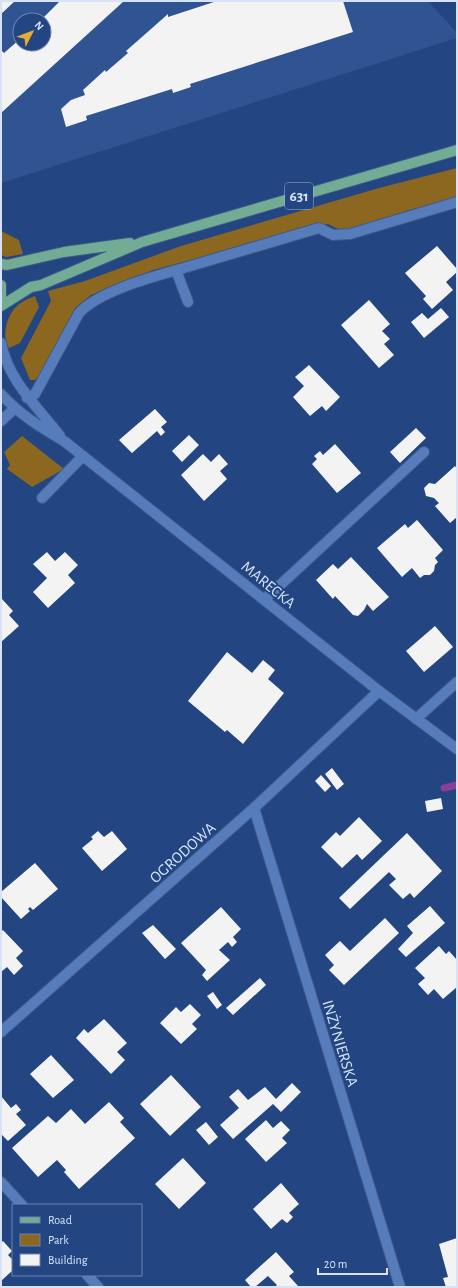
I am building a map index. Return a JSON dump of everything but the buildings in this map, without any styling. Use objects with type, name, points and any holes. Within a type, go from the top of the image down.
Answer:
[{"type":"main road","name":"631","points":[[1,306],[31,287],[41,285],[142,242],[457,150]]},
{"type":"main road","name":"631","points":[[1,264],[7,265],[64,252],[142,242]]},
{"type":"main road","points":[[1,285],[1,301]]},
{"type":"street","points":[[27,398],[35,394],[79,313],[87,304],[102,296],[176,270],[319,228],[333,235],[350,234],[457,202]]},
{"type":"street","points":[[176,270],[188,302]]},
{"type":"street","name":"MARECKA","points":[[1,343],[16,382],[27,398],[64,441]]},
{"type":"street","name":"MARECKA","points":[[1,394],[14,408],[84,456],[380,691],[457,749]]},
{"type":"street","points":[[1,421],[14,408]]},
{"type":"street","points":[[265,599],[424,452]]},
{"type":"street","points":[[42,498],[84,456]]},
{"type":"street","points":[[416,719],[457,682]]},
{"type":"street","name":"OGRODOWA","points":[[1,1032],[254,808],[380,691]]},
{"type":"street","name":"INŻYNIERSKA","points":[[254,808],[400,1287]]},
{"type":"street","points":[[1,1182],[21,1204]]},
{"type":"street","points":[[88,1276],[98,1287]]},
{"type":"shaded area","points":[[1,1],[428,1],[457,33],[457,38],[1,183]]},
{"type":"green space","points":[[457,168],[457,197],[410,210],[347,231],[328,224],[153,270],[91,295],[75,308],[43,371],[35,380],[30,380],[21,358],[51,301],[48,291],[85,281],[181,246],[379,188]]},
{"type":"green space","points":[[1,231],[19,240],[23,254],[6,257],[1,255]]},
{"type":"green space","points":[[35,296],[39,307],[20,343],[9,348],[5,337],[8,319],[14,309],[26,300]]},
{"type":"green space","points":[[22,436],[64,469],[32,487],[7,469],[10,465],[4,452]]},
{"type":"waterway","points":[[444,788],[457,785]]}]
